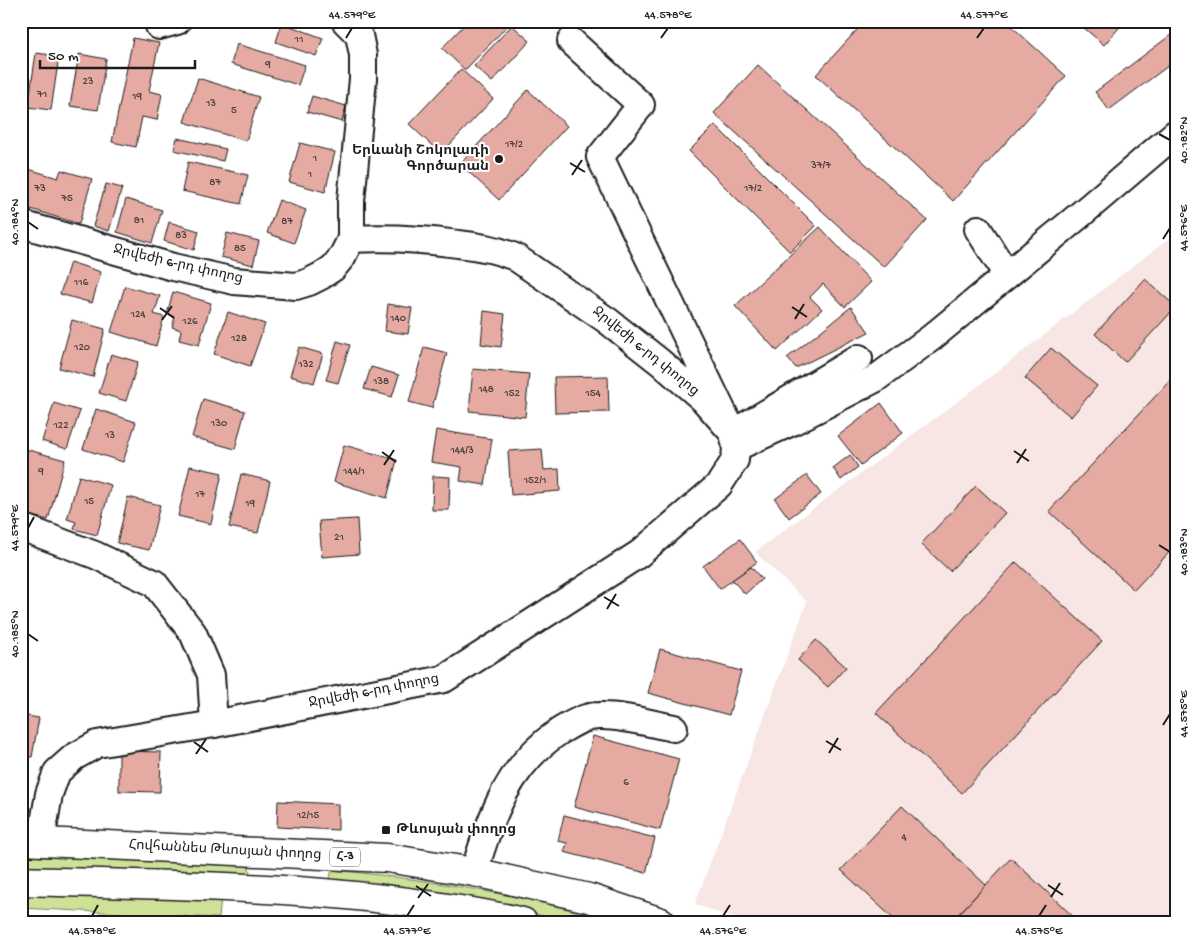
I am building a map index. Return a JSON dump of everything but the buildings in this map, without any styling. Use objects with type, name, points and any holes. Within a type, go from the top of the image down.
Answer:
[{"type":"main road","name":"Հովհաննես Թևոսյան փողոց","points":[[31,841],[387,858],[474,872],[589,898],[661,922]]},
{"type":"main road","points":[[244,887],[257,877],[258,866],[246,852]]},
{"type":"main road","points":[[327,892],[310,880],[310,868],[328,856]]},
{"type":"main road","points":[[21,881],[244,887],[327,892],[494,915],[523,922]]},
{"type":"street","points":[[345,21],[359,35],[363,55],[351,201],[350,238]]},
{"type":"street","points":[[572,41],[641,105],[600,156],[735,440]]},
{"type":"street","points":[[735,440],[792,422],[875,379],[931,338],[1176,133]]},
{"type":"street","name":"Ջրվեժի 6-րդ փողոց","points":[[21,224],[173,267],[234,281],[282,286],[296,286],[322,276],[333,268],[342,257],[350,238],[381,237],[428,240],[498,250],[515,257],[608,321],[660,362],[704,400],[735,440],[735,460],[719,485],[638,554],[444,679],[214,724],[97,744],[74,757],[57,772],[31,841]]},
{"type":"street","points":[[978,229],[1007,275]]},
{"type":"street","points":[[735,440],[859,358]]},
{"type":"street","points":[[21,527],[95,555],[154,582],[192,632],[211,676],[214,724]]},
{"type":"street","points":[[474,872],[486,834],[509,784],[524,762],[550,738],[578,720],[598,715],[674,728]]},
{"type":"shaded area","points":[[1176,233],[1176,922],[742,922],[695,904],[807,602],[755,552],[965,396]]},
{"type":"green space","points":[[21,856],[241,865],[248,866],[250,871],[247,875],[241,875],[21,867]]},
{"type":"green space","points":[[332,870],[404,878],[475,889],[580,912],[615,922],[572,922],[480,902],[329,881]]},
{"type":"green space","points":[[21,890],[221,897],[219,918],[21,908]]},
{"type":"place","name":"Երևանի Շոկոլադի Գործարան","points":[[499,159]]},
{"type":"place","name":"Թևոսյան փողոց","points":[[386,830]]}]
